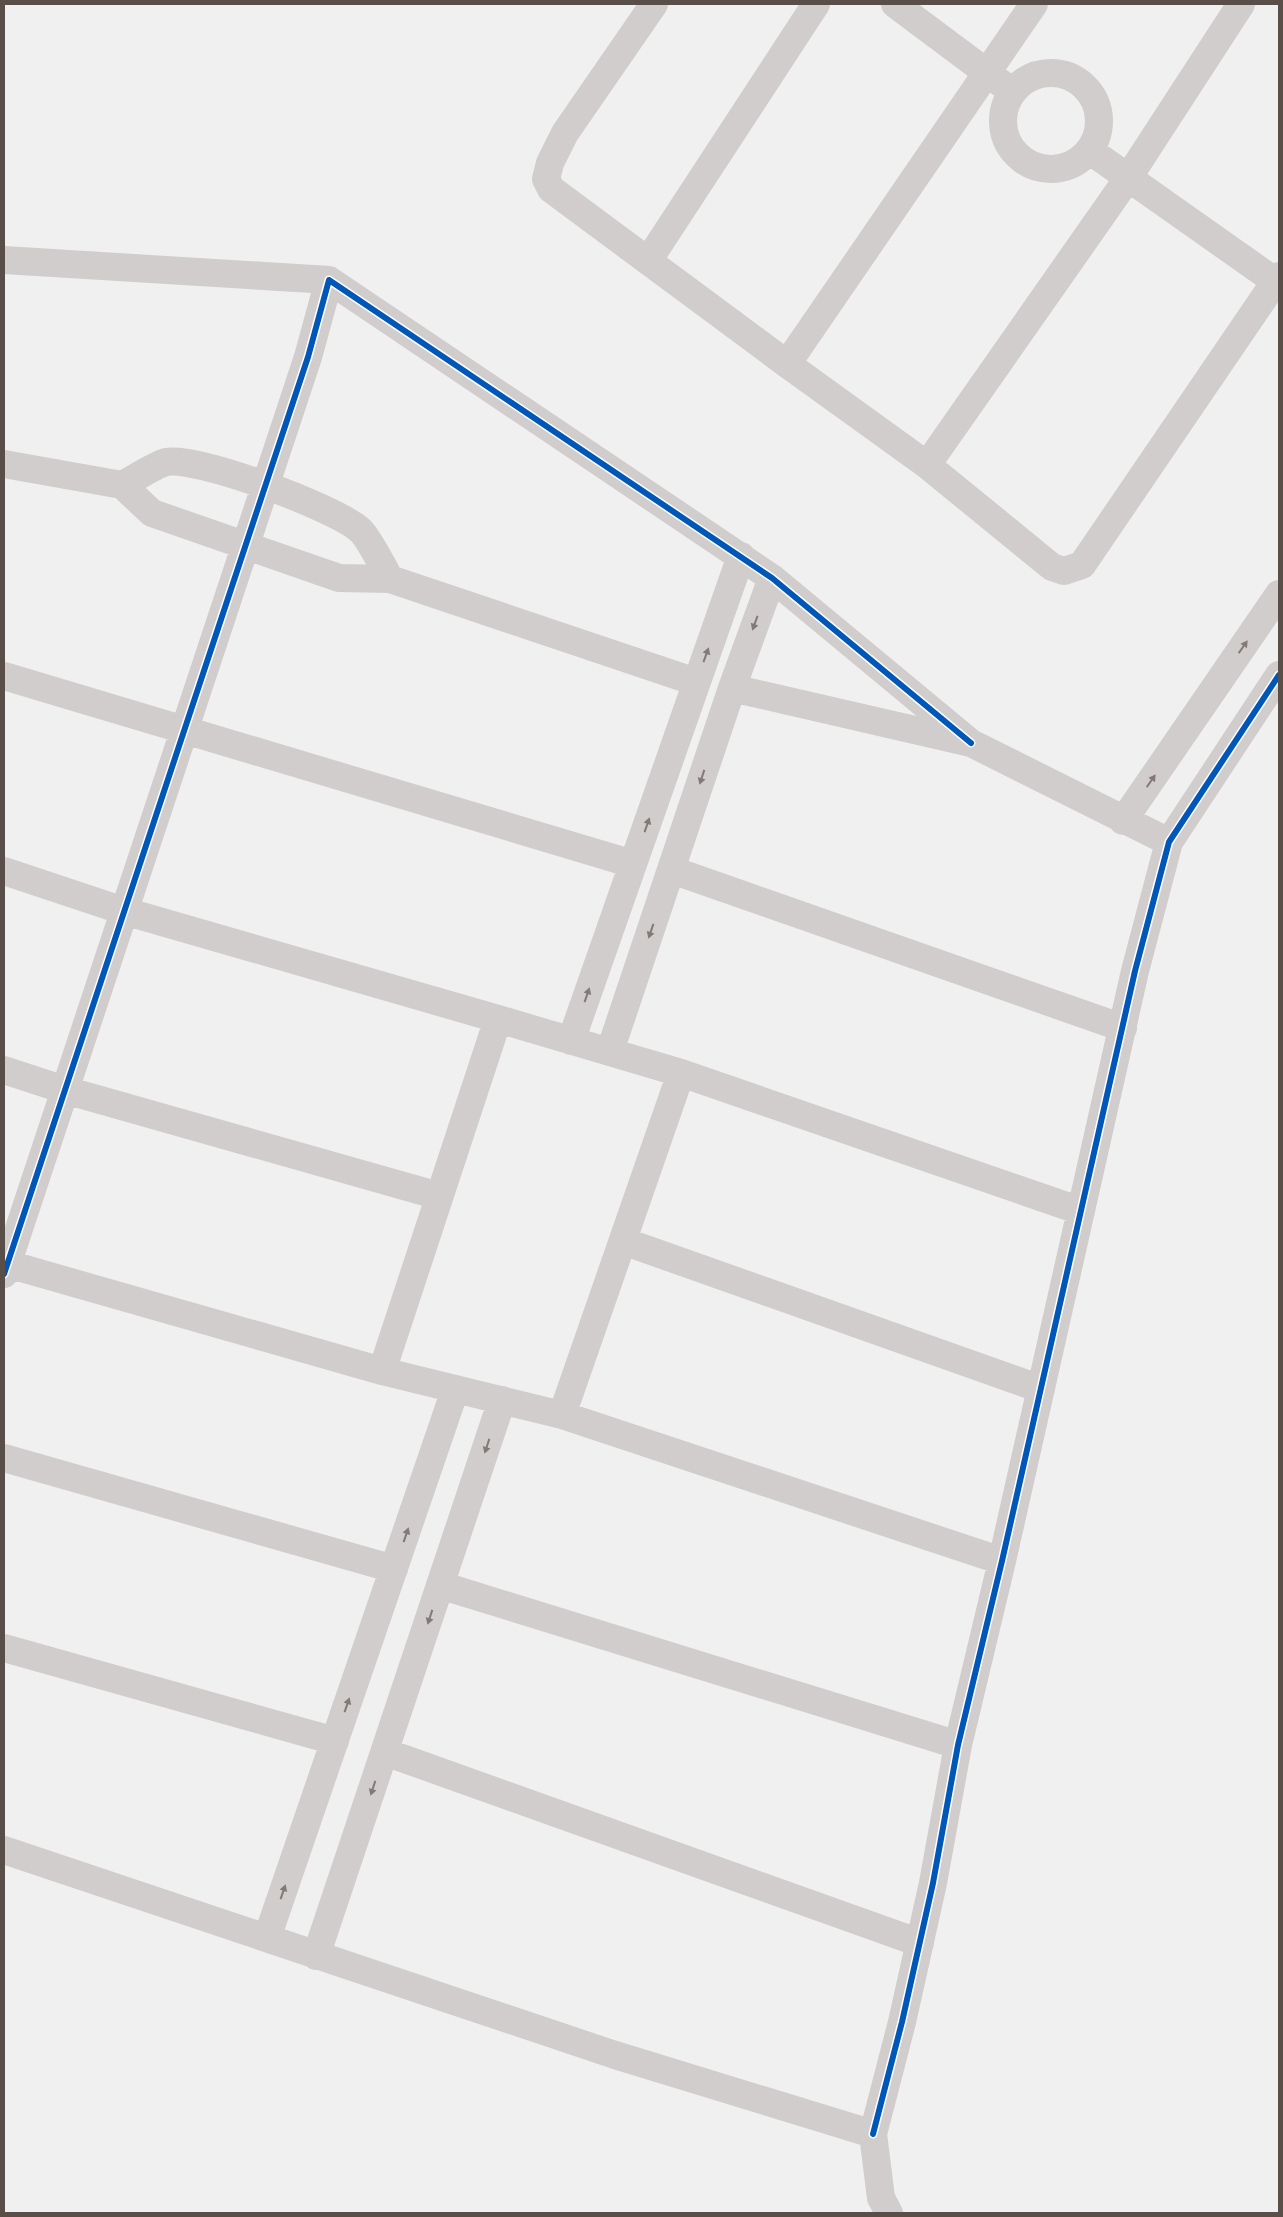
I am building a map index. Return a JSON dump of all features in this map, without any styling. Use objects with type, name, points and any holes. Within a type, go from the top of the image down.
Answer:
[{"type":"street","points":[[654,4],[565,133],[550,163],[546,179],[551,189],[927,465],[1052,567],[1064,571],[1082,564],[1278,280],[1089,150]]},
{"type":"street","points":[[648,261],[816,4]]},
{"type":"street","points":[[895,4],[1013,92]]},
{"type":"street","points":[[787,364],[1034,4]]},
{"type":"street","points":[[927,465],[1128,178],[1240,4]]},
{"type":"street","points":[[1052,72],[1067,75],[1081,82],[1091,94],[1098,107],[1099,122],[1096,137],[1089,150],[1076,162],[1061,168],[1045,169],[1029,163],[1016,154],[1007,140],[1004,123],[1005,107],[1013,92],[1024,81],[1037,75],[1052,72]]},
{"type":"street","points":[[4,260],[329,280],[772,578],[971,743],[1123,821],[1169,842]]},
{"type":"street","points":[[329,280],[308,357],[5,1267],[382,1371],[562,1415],[1002,1561]]},
{"type":"street","points":[[122,486],[166,462],[193,465],[265,484],[338,516],[361,530],[390,579]]},
{"type":"street","points":[[4,464],[122,486],[152,513],[340,578],[390,579],[696,682]]},
{"type":"street","points":[[571,1041],[741,556]]},
{"type":"street","points":[[610,1051],[732,688],[772,578]]},
{"type":"street","points":[[1123,821],[1279,594]]},
{"type":"street","points":[[889,2213],[881,2198],[873,2134],[902,2022],[933,1883],[958,1745],[1002,1561],[1123,1028],[1169,842],[1279,675]]},
{"type":"street","points":[[4,676],[633,864]]},
{"type":"street","points":[[732,688],[971,743]]},
{"type":"street","points":[[672,870],[1123,1028]]},
{"type":"street","points":[[4,871],[124,911],[681,1072],[1081,1211]]},
{"type":"street","points":[[382,1371],[498,1019]]},
{"type":"street","points":[[4,1070],[65,1090],[439,1196]]},
{"type":"street","points":[[562,1415],[681,1072]]},
{"type":"street","points":[[622,1241],[1041,1389]]},
{"type":"street","points":[[267,1938],[455,1390]]},
{"type":"street","points":[[316,1956],[502,1400]]},
{"type":"street","points":[[4,1458],[394,1569]]},
{"type":"street","points":[[440,1585],[958,1745]]},
{"type":"street","points":[[4,1648],[335,1741]]},
{"type":"street","points":[[384,1752],[920,1942]]},
{"type":"street","points":[[4,1850],[615,2055],[873,2134]]},
{"type":"cycle path","points":[[4,1274],[308,357],[329,280],[772,578],[971,743]]},
{"type":"cycle path","points":[[873,2134],[902,2022],[933,1883],[958,1745],[1002,1561],[1135,971],[1169,842],[1279,675]]}]
